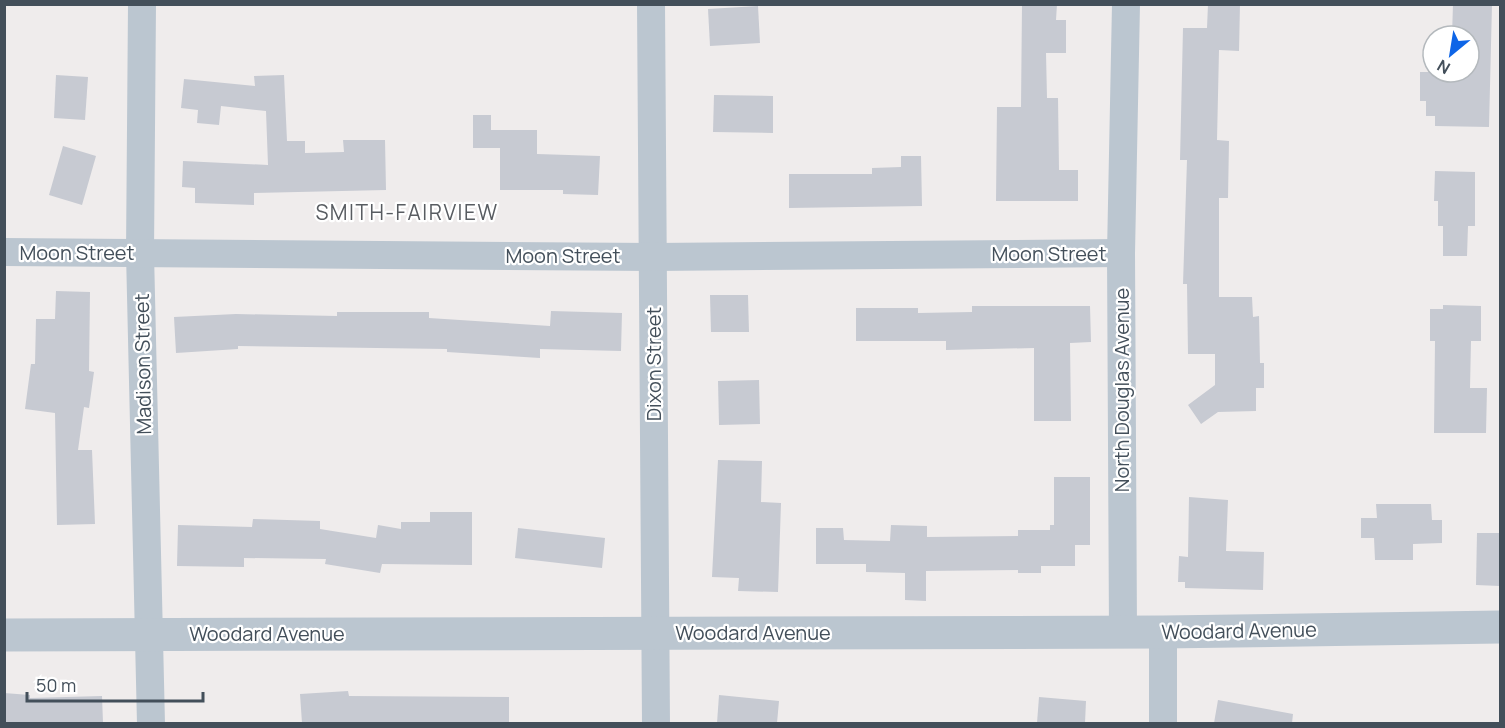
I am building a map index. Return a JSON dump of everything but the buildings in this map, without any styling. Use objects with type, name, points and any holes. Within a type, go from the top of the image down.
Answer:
[{"type":"street","name":"Madison Street","points":[[142,4],[140,253],[151,723]]},
{"type":"street","name":"Dixon Street","points":[[651,4],[656,723]]},
{"type":"street","name":"North Douglas Avenue","points":[[1123,631],[1121,253],[1126,4]]},
{"type":"street","name":"Moon Street","points":[[4,252],[654,256],[1121,253]]},
{"type":"street","name":"Woodard Avenue","points":[[4,636],[1163,632],[1500,627]]},
{"type":"street","points":[[1163,632],[1163,723]]},
{"type":"district","name":"SMITH-FAIRVIEW","points":[[407,213]]}]
